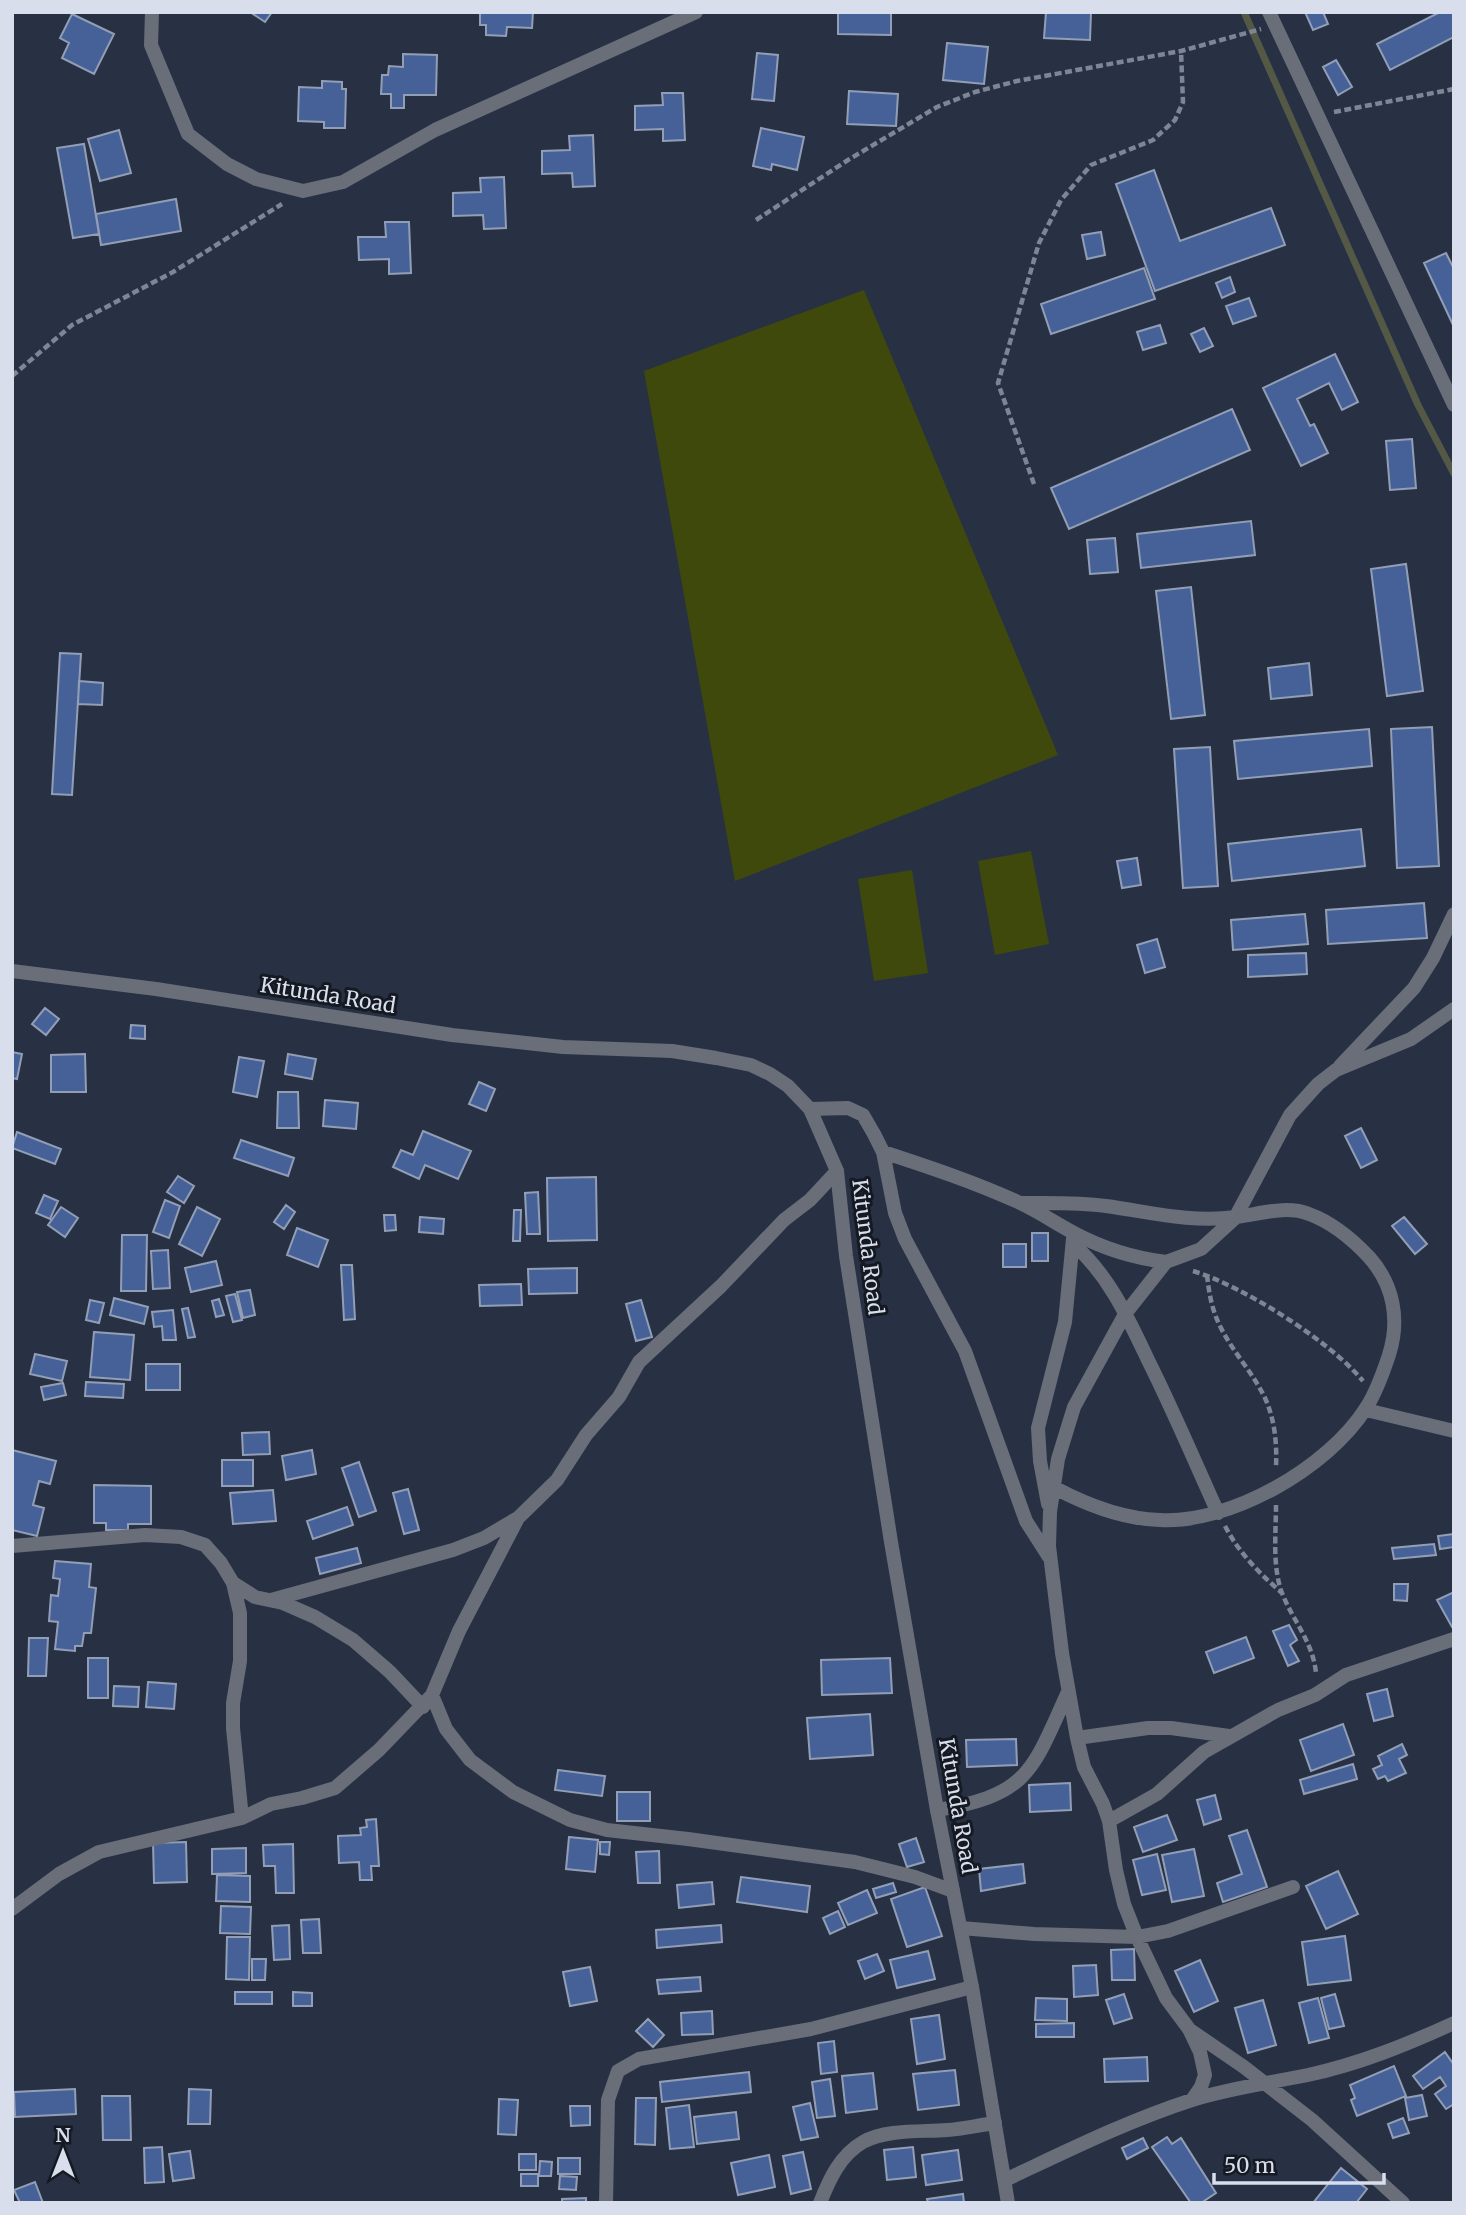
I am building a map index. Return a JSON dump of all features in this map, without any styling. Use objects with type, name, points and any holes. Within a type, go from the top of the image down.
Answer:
[{"type":"street","points":[[152,12],[151,45],[188,134],[226,163],[257,179],[303,191],[343,182],[435,130],[696,12]]},
{"type":"street","points":[[1272,18],[1454,405]]},
{"type":"street","points":[[883,1152],[970,1181],[1021,1203],[1073,1238],[1135,1258],[1166,1262],[1201,1249],[1235,1217],[1290,1115],[1413,988],[1433,958],[1454,914]]},
{"type":"street","name":"Kitunda Road","points":[[12,971],[156,989],[452,1035],[564,1047],[672,1051],[705,1056],[751,1065],[770,1074],[788,1086],[810,1109],[837,1171],[846,1256],[872,1427],[937,1810],[972,1987],[1009,2203]]},
{"type":"street","points":[[1336,1070],[1410,1039],[1454,1009]]},
{"type":"street","points":[[810,1109],[848,1108],[863,1115],[883,1152],[895,1213],[905,1239],[965,1351],[1027,1521],[1051,1561]]},
{"type":"street","points":[[269,1600],[453,1550],[484,1538],[518,1518],[557,1480],[586,1435],[619,1396],[639,1362],[721,1286],[783,1220],[810,1199],[837,1171]]},
{"type":"street","points":[[1021,1203],[1104,1206],[1189,1220],[1279,1210],[1308,1213],[1358,1245],[1377,1267],[1390,1291],[1396,1317],[1394,1336],[1366,1410],[1325,1453],[1276,1488],[1218,1513],[1160,1521],[1117,1514],[1080,1502],[1055,1488]]},
{"type":"street","points":[[1073,1238],[1113,1289],[1218,1513]]},
{"type":"street","points":[[1050,1512],[1040,1461],[1038,1428],[1065,1322],[1073,1238]]},
{"type":"street","points":[[1166,1262],[1125,1314],[1074,1407],[1058,1459],[1050,1512],[1049,1546],[1068,1692],[1084,1767],[1109,1821],[1124,1904],[1137,1937],[1167,1998],[1189,2029],[1200,2052],[1205,2075],[1192,2100]]},
{"type":"street","points":[[1366,1410],[1454,1431]]},
{"type":"street","points":[[12,1909],[59,1874],[99,1852],[242,1818],[271,1804],[335,1788],[379,1750],[428,1701],[459,1631],[518,1518]]},
{"type":"street","points":[[12,1546],[145,1535],[181,1537],[205,1545],[221,1563],[233,1583],[240,1626],[240,1661],[233,1703],[233,1728],[242,1818]]},
{"type":"street","points":[[233,1583],[255,1597],[283,1603],[315,1617],[353,1640],[428,1701],[470,1760],[496,1782],[570,1820],[607,1830],[855,1863],[915,1877],[953,1891]]},
{"type":"street","points":[[1109,1821],[1157,1794],[1204,1752],[1278,1710],[1315,1695],[1346,1675],[1454,1639]]},
{"type":"street","points":[[937,1810],[993,1797],[1016,1783],[1034,1765],[1068,1692]]},
{"type":"street","points":[[1077,1738],[1171,1728],[1229,1736]]},
{"type":"street","points":[[961,1928],[1034,1934],[1137,1937],[1168,1931],[1293,1887]]},
{"type":"street","points":[[606,2203],[608,2100],[618,2071],[648,2057],[811,2029],[972,1987]]},
{"type":"street","points":[[1005,2180],[1122,2125],[1192,2100],[1234,2088],[1307,2075],[1373,2057],[1408,2045],[1454,2023]]},
{"type":"street","points":[[1189,2029],[1264,2082],[1341,2144],[1403,2203]]},
{"type":"street","points":[[820,2203],[842,2160],[863,2142],[885,2135],[952,2130],[995,2123]]},
{"type":"path","points":[[756,220],[848,160],[937,107],[975,92],[1181,51],[1272,18]]},
{"type":"path","points":[[1034,484],[998,383],[1039,243],[1061,200],[1091,165],[1153,140],[1175,120],[1183,102],[1181,51]]},
{"type":"path","points":[[1317,115],[1454,89]]},
{"type":"path","points":[[12,376],[72,325],[173,272],[303,191]]},
{"type":"path","points":[[1166,1262],[1206,1275],[1245,1294],[1310,1333],[1351,1367],[1374,1394]]},
{"type":"path","points":[[1206,1275],[1210,1299],[1220,1327],[1265,1397],[1273,1423],[1277,1450],[1278,1576],[1283,1593],[1313,1652],[1316,1671],[1315,1695]]},
{"type":"path","points":[[1218,1513],[1233,1542],[1253,1567],[1283,1593]]},
{"type":"green space","points":[[864,290],[1058,755],[735,881],[644,371]]},
{"type":"green space","points":[[1031,851],[1049,944],[995,955],[978,861]]},
{"type":"green space","points":[[912,870],[928,973],[874,981],[858,879]]},
{"type":"building","points":[[250,12],[272,12],[265,22]]},
{"type":"building","points":[[480,12],[533,12],[532,28],[507,27],[506,36],[486,35],[486,25],[480,25]]},
{"type":"building","points":[[838,12],[891,12],[891,35],[838,34]]},
{"type":"building","points":[[1046,12],[1091,12],[1090,40],[1044,38]]},
{"type":"building","points":[[1305,12],[1323,12],[1328,24],[1313,30]]},
{"type":"building","points":[[1440,12],[1454,12],[1454,37],[1390,70],[1377,44]]},
{"type":"building","points":[[72,14],[114,34],[94,74],[62,58],[69,43],[60,38]]},
{"type":"building","points":[[947,43],[988,47],[984,84],[943,80]]},
{"type":"building","points":[[757,53],[778,55],[774,101],[752,99]]},
{"type":"building","points":[[403,54],[437,55],[436,95],[404,95],[404,108],[391,108],[391,94],[381,94],[382,75],[388,75],[389,66],[403,67]]},
{"type":"building","points":[[1336,60],[1352,87],[1338,95],[1323,67]]},
{"type":"building","points":[[322,81],[342,82],[342,89],[346,89],[345,128],[324,128],[324,122],[298,121],[299,87],[322,88]]},
{"type":"building","points":[[849,91],[898,94],[896,126],[847,124]]},
{"type":"building","points":[[662,93],[683,93],[685,140],[663,141],[663,129],[635,130],[635,106],[663,105]]},
{"type":"building","points":[[761,128],[804,137],[797,170],[772,164],[771,170],[753,166]]},
{"type":"building","points":[[119,130],[131,173],[100,181],[88,139]]},
{"type":"building","points":[[593,135],[595,186],[573,187],[572,173],[542,174],[542,151],[570,150],[569,136]]},
{"type":"building","points":[[84,144],[99,234],[73,238],[57,148]]},
{"type":"building","points":[[1154,170],[1180,241],[1271,208],[1285,245],[1155,291],[1116,184]]},
{"type":"building","points":[[504,177],[506,228],[484,229],[483,215],[453,216],[453,193],[481,192],[480,178]]},
{"type":"building","points":[[176,199],[181,231],[101,245],[96,214]]},
{"type":"building","points":[[385,222],[409,222],[411,273],[389,274],[389,259],[359,260],[358,237],[386,237]]},
{"type":"building","points":[[1101,232],[1105,255],[1087,259],[1082,235]]},
{"type":"building","points":[[1446,253],[1454,269],[1454,327],[1424,263]]},
{"type":"building","points":[[1144,268],[1155,299],[1051,334],[1041,304]]},
{"type":"building","points":[[1230,277],[1235,292],[1222,298],[1216,283]]},
{"type":"building","points":[[1249,298],[1256,316],[1233,324],[1226,306]]},
{"type":"building","points":[[1160,325],[1166,343],[1143,350],[1137,332]]},
{"type":"building","points":[[1204,328],[1213,346],[1200,352],[1191,334]]},
{"type":"building","points":[[1335,354],[1358,402],[1342,410],[1329,383],[1297,399],[1310,426],[1314,424],[1328,453],[1301,466],[1263,388]]},
{"type":"building","points":[[1232,409],[1250,450],[1069,529],[1051,488]]},
{"type":"building","points":[[1412,439],[1416,488],[1390,490],[1386,441]]},
{"type":"building","points":[[1251,521],[1255,555],[1141,568],[1137,534]]},
{"type":"building","points":[[1115,538],[1118,572],[1090,574],[1087,540]]},
{"type":"building","points":[[1406,564],[1423,691],[1387,696],[1371,569]]},
{"type":"building","points":[[1191,587],[1205,715],[1171,719],[1156,591]]},
{"type":"building","points":[[60,653],[81,654],[72,795],[52,794]]},
{"type":"building","points":[[1309,663],[1312,695],[1271,699],[1268,668]]},
{"type":"building","points":[[79,681],[103,683],[102,705],[78,704]]},
{"type":"building","points":[[1432,727],[1439,866],[1397,868],[1391,729]]},
{"type":"building","points":[[1369,729],[1372,766],[1238,779],[1234,741]]},
{"type":"building","points":[[1210,747],[1218,886],[1183,888],[1174,749]]},
{"type":"building","points":[[1361,829],[1365,866],[1232,881],[1228,844]]},
{"type":"building","points":[[1137,858],[1141,885],[1122,888],[1117,861]]},
{"type":"building","points":[[1424,903],[1427,938],[1328,944],[1326,910]]},
{"type":"building","points":[[1305,914],[1308,944],[1233,950],[1231,920]]},
{"type":"building","points":[[1157,939],[1165,967],[1145,973],[1137,945]]},
{"type":"building","points":[[1306,953],[1307,974],[1248,977],[1248,955]]},
{"type":"building","points":[[45,1008],[59,1019],[46,1035],[32,1024]]},
{"type":"building","points":[[131,1025],[145,1026],[145,1039],[130,1038]]},
{"type":"building","points":[[12,1052],[22,1054],[17,1079],[12,1078]]},
{"type":"building","points":[[85,1054],[86,1092],[51,1092],[51,1055]]},
{"type":"building","points":[[288,1054],[316,1059],[312,1079],[285,1074]]},
{"type":"building","points":[[239,1057],[264,1061],[257,1097],[233,1092]]},
{"type":"building","points":[[479,1082],[495,1089],[486,1111],[469,1104]]},
{"type":"building","points":[[278,1092],[298,1092],[299,1128],[277,1128]]},
{"type":"building","points":[[325,1100],[358,1103],[356,1129],[323,1126]]},
{"type":"building","points":[[1361,1128],[1377,1160],[1361,1168],[1345,1136]]},
{"type":"building","points":[[423,1131],[471,1151],[458,1179],[425,1165],[419,1179],[393,1167],[401,1150],[413,1155]]},
{"type":"building","points":[[17,1132],[61,1149],[55,1164],[12,1148]]},
{"type":"building","points":[[241,1140],[294,1158],[288,1176],[234,1158]]},
{"type":"building","points":[[178,1176],[194,1186],[184,1203],[167,1192]]},
{"type":"building","points":[[596,1177],[597,1240],[548,1241],[547,1178]]},
{"type":"building","points":[[538,1192],[540,1234],[527,1234],[525,1193]]},
{"type":"building","points":[[44,1195],[58,1201],[50,1219],[36,1213]]},
{"type":"building","points":[[165,1200],[180,1206],[169,1238],[153,1232]]},
{"type":"building","points":[[286,1205],[295,1212],[284,1229],[274,1222]]},
{"type":"building","points":[[61,1207],[78,1218],[65,1237],[48,1225]]},
{"type":"building","points":[[197,1207],[220,1219],[202,1256],[179,1244]]},
{"type":"building","points":[[514,1210],[521,1210],[520,1241],[513,1241]]},
{"type":"building","points":[[384,1215],[395,1215],[396,1230],[385,1231]]},
{"type":"building","points":[[420,1217],[444,1219],[443,1234],[419,1232]]},
{"type":"building","points":[[1404,1217],[1427,1244],[1415,1254],[1392,1226]]},
{"type":"building","points":[[297,1228],[328,1240],[318,1267],[287,1255]]},
{"type":"building","points":[[1032,1233],[1048,1233],[1048,1261],[1032,1261]]},
{"type":"building","points":[[122,1235],[147,1235],[146,1291],[121,1291]]},
{"type":"building","points":[[1003,1244],[1026,1244],[1026,1267],[1003,1267]]},
{"type":"building","points":[[168,1250],[170,1288],[153,1289],[151,1251]]},
{"type":"building","points":[[216,1261],[222,1285],[191,1292],[185,1268]]},
{"type":"building","points":[[341,1265],[352,1265],[355,1319],[344,1320]]},
{"type":"building","points":[[577,1268],[577,1293],[529,1294],[528,1269]]},
{"type":"building","points":[[521,1284],[522,1305],[480,1306],[479,1285]]},
{"type":"building","points":[[250,1290],[255,1315],[243,1318],[237,1292]]},
{"type":"building","points":[[235,1294],[242,1320],[233,1322],[226,1296]]},
{"type":"building","points":[[114,1298],[148,1307],[144,1324],[110,1315]]},
{"type":"building","points":[[219,1299],[224,1315],[216,1317],[212,1301]]},
{"type":"building","points":[[90,1300],[104,1303],[99,1323],[86,1320]]},
{"type":"building","points":[[641,1300],[652,1337],[636,1341],[626,1304]]},
{"type":"building","points":[[188,1308],[195,1337],[188,1338],[182,1309]]},
{"type":"building","points":[[173,1310],[176,1340],[163,1340],[162,1326],[154,1327],[152,1312]]},
{"type":"building","points":[[94,1332],[134,1335],[130,1380],[90,1377]]},
{"type":"building","points":[[35,1354],[67,1361],[62,1381],[30,1374]]},
{"type":"building","points":[[146,1364],[180,1364],[180,1390],[146,1390]]},
{"type":"building","points":[[86,1382],[124,1384],[123,1398],[85,1396]]},
{"type":"building","points":[[63,1383],[66,1395],[44,1400],[41,1387]]},
{"type":"building","points":[[269,1432],[270,1454],[243,1455],[242,1433]]},
{"type":"building","points":[[12,1450],[56,1461],[50,1484],[39,1481],[33,1505],[44,1508],[37,1536],[12,1530]]},
{"type":"building","points":[[312,1450],[316,1474],[286,1480],[282,1456]]},
{"type":"building","points":[[222,1460],[253,1460],[253,1486],[222,1486]]},
{"type":"building","points":[[359,1462],[376,1511],[359,1517],[342,1468]]},
{"type":"building","points":[[94,1485],[151,1486],[151,1524],[128,1524],[128,1530],[106,1530],[106,1523],[94,1523]]},
{"type":"building","points":[[408,1489],[419,1530],[404,1534],[393,1493]]},
{"type":"building","points":[[273,1490],[276,1521],[233,1524],[230,1493]]},
{"type":"building","points":[[347,1507],[353,1525],[313,1539],[307,1521]]},
{"type":"building","points":[[1454,1534],[1454,1547],[1440,1549],[1438,1536]]},
{"type":"building","points":[[1434,1544],[1436,1555],[1394,1559],[1392,1548]]},
{"type":"building","points":[[357,1548],[361,1563],[320,1574],[316,1558]]},
{"type":"building","points":[[55,1561],[91,1564],[89,1587],[96,1588],[91,1633],[84,1633],[82,1646],[75,1646],[75,1651],[55,1649],[58,1622],[49,1621],[51,1595],[58,1596],[60,1579],[53,1578]]},
{"type":"building","points":[[1394,1584],[1408,1584],[1407,1601],[1394,1600]]},
{"type":"building","points":[[1454,1592],[1454,1626],[1452,1627],[1437,1600]]},
{"type":"building","points":[[1289,1625],[1297,1640],[1290,1645],[1299,1661],[1288,1666],[1273,1631]]},
{"type":"building","points":[[1246,1637],[1254,1658],[1214,1673],[1206,1652]]},
{"type":"building","points":[[29,1638],[48,1638],[46,1676],[28,1676]]},
{"type":"building","points":[[88,1658],[108,1658],[108,1698],[88,1698]]},
{"type":"building","points":[[890,1658],[892,1693],[822,1695],[821,1660]]},
{"type":"building","points":[[148,1682],[176,1684],[174,1709],[146,1707]]},
{"type":"building","points":[[114,1686],[139,1687],[138,1707],[113,1706]]},
{"type":"building","points":[[1387,1689],[1393,1716],[1374,1721],[1367,1694]]},
{"type":"building","points":[[870,1714],[873,1755],[810,1759],[807,1718]]},
{"type":"building","points":[[1343,1724],[1354,1755],[1311,1771],[1300,1740]]},
{"type":"building","points":[[1016,1739],[1017,1765],[967,1767],[966,1740]]},
{"type":"building","points":[[1402,1744],[1407,1755],[1399,1759],[1406,1773],[1388,1781],[1385,1776],[1378,1779],[1373,1769],[1382,1765],[1378,1756]]},
{"type":"building","points":[[1353,1764],[1357,1779],[1304,1794],[1300,1780]]},
{"type":"building","points":[[558,1770],[605,1776],[602,1796],[555,1790]]},
{"type":"building","points":[[1070,1783],[1071,1810],[1030,1812],[1029,1785]]},
{"type":"building","points":[[617,1792],[650,1792],[650,1821],[617,1821]]},
{"type":"building","points":[[1215,1795],[1221,1819],[1204,1825],[1197,1800]]},
{"type":"building","points":[[1167,1815],[1177,1840],[1143,1852],[1134,1827]]},
{"type":"building","points":[[376,1819],[379,1866],[371,1866],[372,1880],[360,1880],[359,1862],[339,1863],[338,1836],[361,1835],[360,1828],[367,1827],[366,1820]]},
{"type":"building","points":[[1247,1830],[1267,1887],[1223,1902],[1217,1883],[1242,1874],[1229,1836]]},
{"type":"building","points":[[569,1837],[598,1840],[595,1872],[566,1869]]},
{"type":"building","points":[[916,1838],[924,1862],[907,1867],[899,1844]]},
{"type":"building","points":[[186,1842],[187,1882],[154,1883],[153,1843]]},
{"type":"building","points":[[600,1842],[610,1842],[609,1855],[600,1854]]},
{"type":"building","points":[[293,1844],[294,1893],[276,1893],[275,1866],[264,1866],[263,1845]]},
{"type":"building","points":[[246,1848],[246,1873],[212,1874],[212,1849]]},
{"type":"building","points":[[1194,1849],[1204,1896],[1172,1902],[1162,1855]]},
{"type":"building","points":[[659,1851],[660,1883],[638,1883],[636,1852]]},
{"type":"building","points":[[1157,1854],[1166,1890],[1142,1895],[1133,1860]]},
{"type":"building","points":[[1023,1864],[1025,1883],[981,1891],[979,1869]]},
{"type":"building","points":[[1338,1871],[1358,1914],[1326,1929],[1306,1886]]},
{"type":"building","points":[[217,1875],[250,1876],[250,1902],[216,1901]]},
{"type":"building","points":[[741,1877],[810,1886],[807,1912],[737,1902]]},
{"type":"building","points":[[712,1882],[714,1904],[679,1908],[677,1885]]},
{"type":"building","points":[[893,1883],[896,1892],[876,1898],[873,1889]]},
{"type":"building","points":[[925,1887],[942,1936],[907,1947],[891,1899]]},
{"type":"building","points":[[867,1890],[877,1913],[848,1925],[838,1903]]},
{"type":"building","points":[[221,1906],[251,1907],[250,1934],[220,1933]]},
{"type":"building","points":[[838,1911],[845,1927],[830,1934],[823,1918]]},
{"type":"building","points":[[319,1919],[321,1953],[303,1953],[301,1920]]},
{"type":"building","points":[[289,1925],[290,1959],[274,1960],[272,1926]]},
{"type":"building","points":[[721,1925],[722,1942],[657,1948],[656,1930]]},
{"type":"building","points":[[1345,1936],[1351,1980],[1308,1985],[1302,1942]]},
{"type":"building","points":[[227,1937],[250,1937],[249,1980],[226,1979]]},
{"type":"building","points":[[1134,1949],[1135,1980],[1112,1980],[1111,1950]]},
{"type":"building","points":[[928,1951],[935,1979],[897,1988],[890,1960]]},
{"type":"building","points":[[877,1954],[884,1971],[865,1979],[858,1961]]},
{"type":"building","points":[[252,1959],[266,1959],[265,1980],[252,1980]]},
{"type":"building","points":[[1200,1960],[1218,2001],[1194,2012],[1175,1971]]},
{"type":"building","points":[[1096,1965],[1098,1995],[1074,1997],[1073,1966]]},
{"type":"building","points":[[590,1967],[597,2001],[570,2006],[563,1972]]},
{"type":"building","points":[[700,1977],[701,1991],[659,1994],[657,1980]]},
{"type":"building","points":[[235,1992],[272,1992],[272,2004],[235,2004]]},
{"type":"building","points":[[293,1992],[312,1993],[312,2006],[293,2006]]},
{"type":"building","points":[[1124,1994],[1132,2018],[1114,2024],[1106,2000]]},
{"type":"building","points":[[1335,1994],[1344,2026],[1329,2029],[1321,1998]]},
{"type":"building","points":[[1036,1998],[1067,1999],[1067,2021],[1035,2020]]},
{"type":"building","points":[[1318,1998],[1329,2038],[1309,2043],[1299,2003]]},
{"type":"building","points":[[1263,2000],[1276,2045],[1248,2053],[1235,2008]]},
{"type":"building","points":[[712,2011],[713,2034],[682,2035],[681,2013]]},
{"type":"building","points":[[939,2015],[945,2059],[917,2064],[911,2019]]},
{"type":"building","points":[[648,2019],[664,2035],[653,2047],[636,2031]]},
{"type":"building","points":[[1074,2023],[1074,2037],[1036,2037],[1036,2024]]},
{"type":"building","points":[[834,2041],[837,2072],[821,2074],[818,2043]]},
{"type":"building","points":[[1445,2052],[1454,2065],[1454,2104],[1446,2109],[1435,2094],[1446,2086],[1440,2077],[1423,2089],[1413,2076]]},
{"type":"building","points":[[1147,2057],[1148,2081],[1105,2082],[1104,2059]]},
{"type":"building","points":[[1394,2066],[1406,2096],[1357,2116],[1351,2100],[1355,2098],[1350,2085]]},
{"type":"building","points":[[955,2070],[959,2105],[918,2110],[913,2074]]},
{"type":"building","points":[[749,2072],[751,2092],[662,2102],[660,2082]]},
{"type":"building","points":[[873,2073],[877,2109],[846,2113],[842,2076]]},
{"type":"building","points":[[830,2079],[835,2116],[817,2118],[812,2082]]},
{"type":"building","points":[[75,2089],[76,2114],[15,2117],[14,2092]]},
{"type":"building","points":[[189,2089],[211,2090],[210,2124],[188,2124]]},
{"type":"building","points":[[1422,2095],[1427,2116],[1409,2120],[1405,2098]]},
{"type":"building","points":[[102,2096],[130,2096],[131,2140],[103,2140]]},
{"type":"building","points":[[636,2098],[656,2098],[655,2145],[635,2144]]},
{"type":"building","points":[[499,2099],[518,2100],[516,2135],[498,2134]]},
{"type":"building","points":[[810,2103],[818,2137],[801,2140],[793,2107]]},
{"type":"building","points":[[689,2105],[694,2147],[670,2149],[666,2108]]},
{"type":"building","points":[[570,2106],[590,2106],[590,2125],[571,2126]]},
{"type":"building","points":[[736,2112],[739,2139],[697,2144],[694,2117]]},
{"type":"building","points":[[1403,2118],[1409,2133],[1393,2138],[1388,2124]]},
{"type":"building","points":[[1167,2137],[1172,2144],[1181,2138],[1216,2193],[1201,2203],[1191,2203],[1152,2147]]},
{"type":"building","points":[[1143,2138],[1148,2148],[1127,2159],[1122,2148]]},
{"type":"building","points":[[162,2147],[164,2182],[145,2183],[144,2148]]},
{"type":"building","points":[[913,2147],[916,2177],[887,2180],[884,2150]]},
{"type":"building","points":[[958,2150],[962,2180],[926,2185],[922,2155]]},
{"type":"building","points":[[190,2151],[194,2178],[173,2181],[169,2154]]},
{"type":"building","points":[[803,2152],[811,2189],[791,2194],[783,2156]]},
{"type":"building","points":[[519,2154],[536,2154],[536,2170],[519,2170]]},
{"type":"building","points":[[769,2155],[775,2187],[738,2195],[731,2163]]},
{"type":"building","points":[[558,2158],[580,2158],[580,2174],[558,2174]]},
{"type":"building","points":[[540,2161],[552,2162],[551,2176],[539,2176]]},
{"type":"building","points":[[1341,2168],[1367,2189],[1356,2203],[1313,2203]]},
{"type":"building","points":[[521,2174],[538,2174],[538,2186],[521,2186]]},
{"type":"building","points":[[560,2176],[577,2177],[576,2190],[559,2189]]},
{"type":"building","points":[[35,2182],[43,2203],[20,2203],[14,2190]]},
{"type":"building","points":[[963,2194],[964,2203],[928,2203],[927,2199]]},
{"type":"building","points":[[586,2198],[586,2203],[562,2203],[562,2199]]},
{"type":"waterway","points":[[1244,12],[1418,405],[1454,474]]}]
